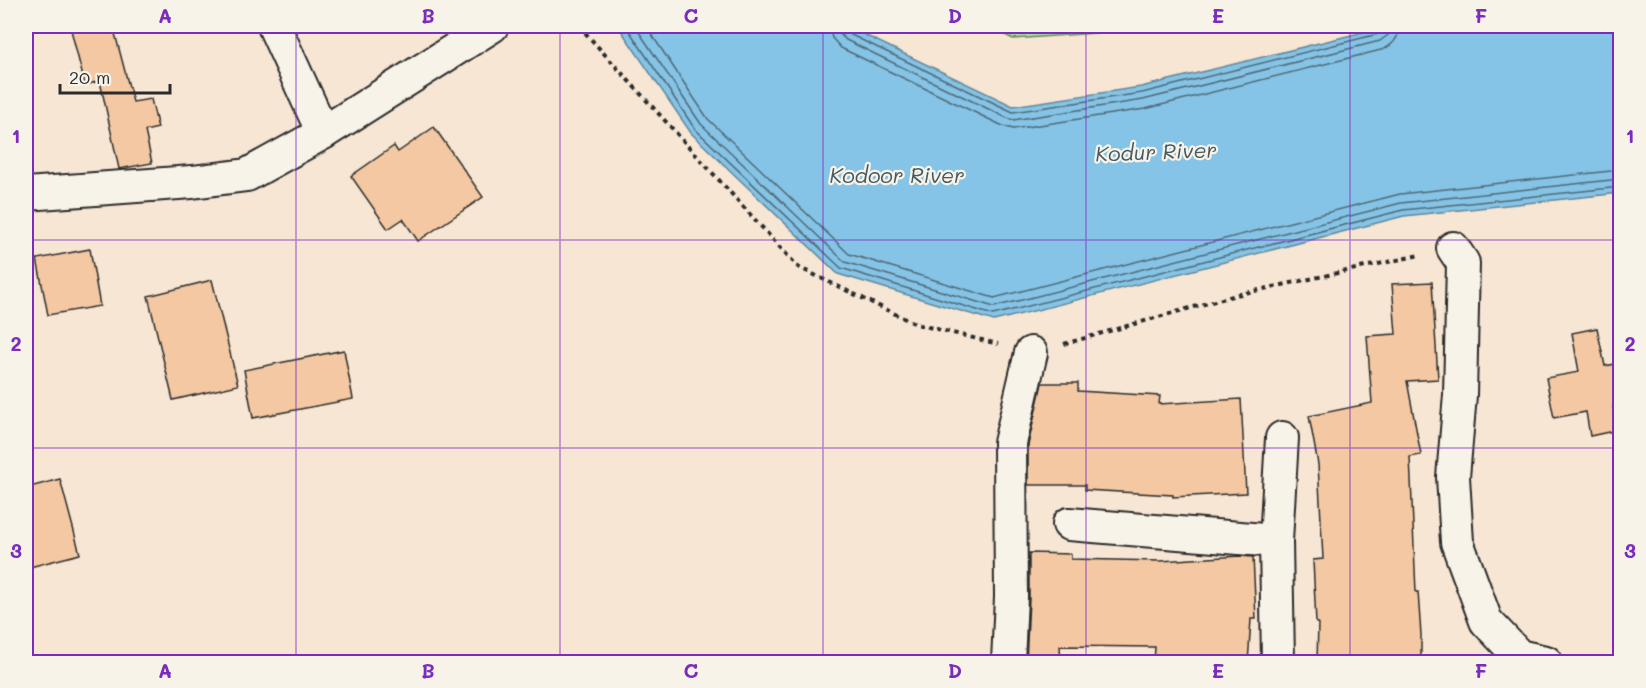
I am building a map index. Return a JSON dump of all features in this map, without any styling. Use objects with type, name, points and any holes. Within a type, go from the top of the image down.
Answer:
[{"type":"street","points":[[274,26],[323,134]]},
{"type":"street","points":[[26,194],[192,182],[247,175],[323,134],[492,26]]},
{"type":"street","points":[[1453,248],[1463,263],[1460,395],[1453,477],[1457,542],[1486,621],[1519,656],[1546,663]]},
{"type":"street","points":[[1008,663],[1011,597],[1010,443],[1031,353]]},
{"type":"street","points":[[1278,663],[1276,541],[1282,438]]},
{"type":"street","points":[[1069,524],[1276,541]]},
{"type":"path","points":[[579,26],[798,267],[916,324],[1031,353],[1236,296],[1453,248]]},
{"type":"green space","points":[[987,26],[1192,26],[1013,39]]},
{"type":"water","name":"Kodoor River","points":[[618,26],[846,26],[1013,106],[1141,87],[1388,26],[1620,26],[1620,193],[1404,216],[994,321],[838,274],[691,133]]},
{"type":"building","points":[[70,26],[113,26],[133,102],[151,99],[158,128],[145,131],[152,163],[119,169],[100,81],[85,85]]},
{"type":"building","points":[[434,127],[483,197],[418,241],[403,219],[388,229],[351,176],[394,146],[398,152]]},
{"type":"building","points":[[90,249],[100,306],[48,315],[37,259]]},
{"type":"building","points":[[212,280],[238,385],[173,400],[148,296]]},
{"type":"building","points":[[1432,282],[1438,379],[1407,381],[1421,455],[1410,457],[1421,663],[1317,663],[1318,623],[1316,623],[1313,560],[1323,559],[1318,464],[1309,416],[1372,403],[1367,336],[1396,334],[1392,284]]},
{"type":"building","points":[[1597,328],[1605,366],[1620,363],[1620,406],[1613,407],[1618,430],[1590,436],[1586,412],[1554,418],[1546,378],[1579,372],[1572,333]]},
{"type":"building","points":[[344,350],[353,399],[253,418],[244,370]]},
{"type":"building","points":[[1042,383],[1078,383],[1078,391],[1160,396],[1159,404],[1241,399],[1246,493],[1173,497],[1173,495],[1085,490],[1085,485],[1028,485],[1028,445]]},
{"type":"building","points":[[60,479],[80,554],[26,568],[26,488]]},
{"type":"building","points":[[1029,553],[1071,554],[1071,559],[1160,561],[1253,557],[1256,619],[1251,619],[1248,663],[1154,663],[1155,647],[1060,646],[1061,663],[1026,663]]},
{"type":"water label","name":"Kodur River","points":[[1156,151]]}]
